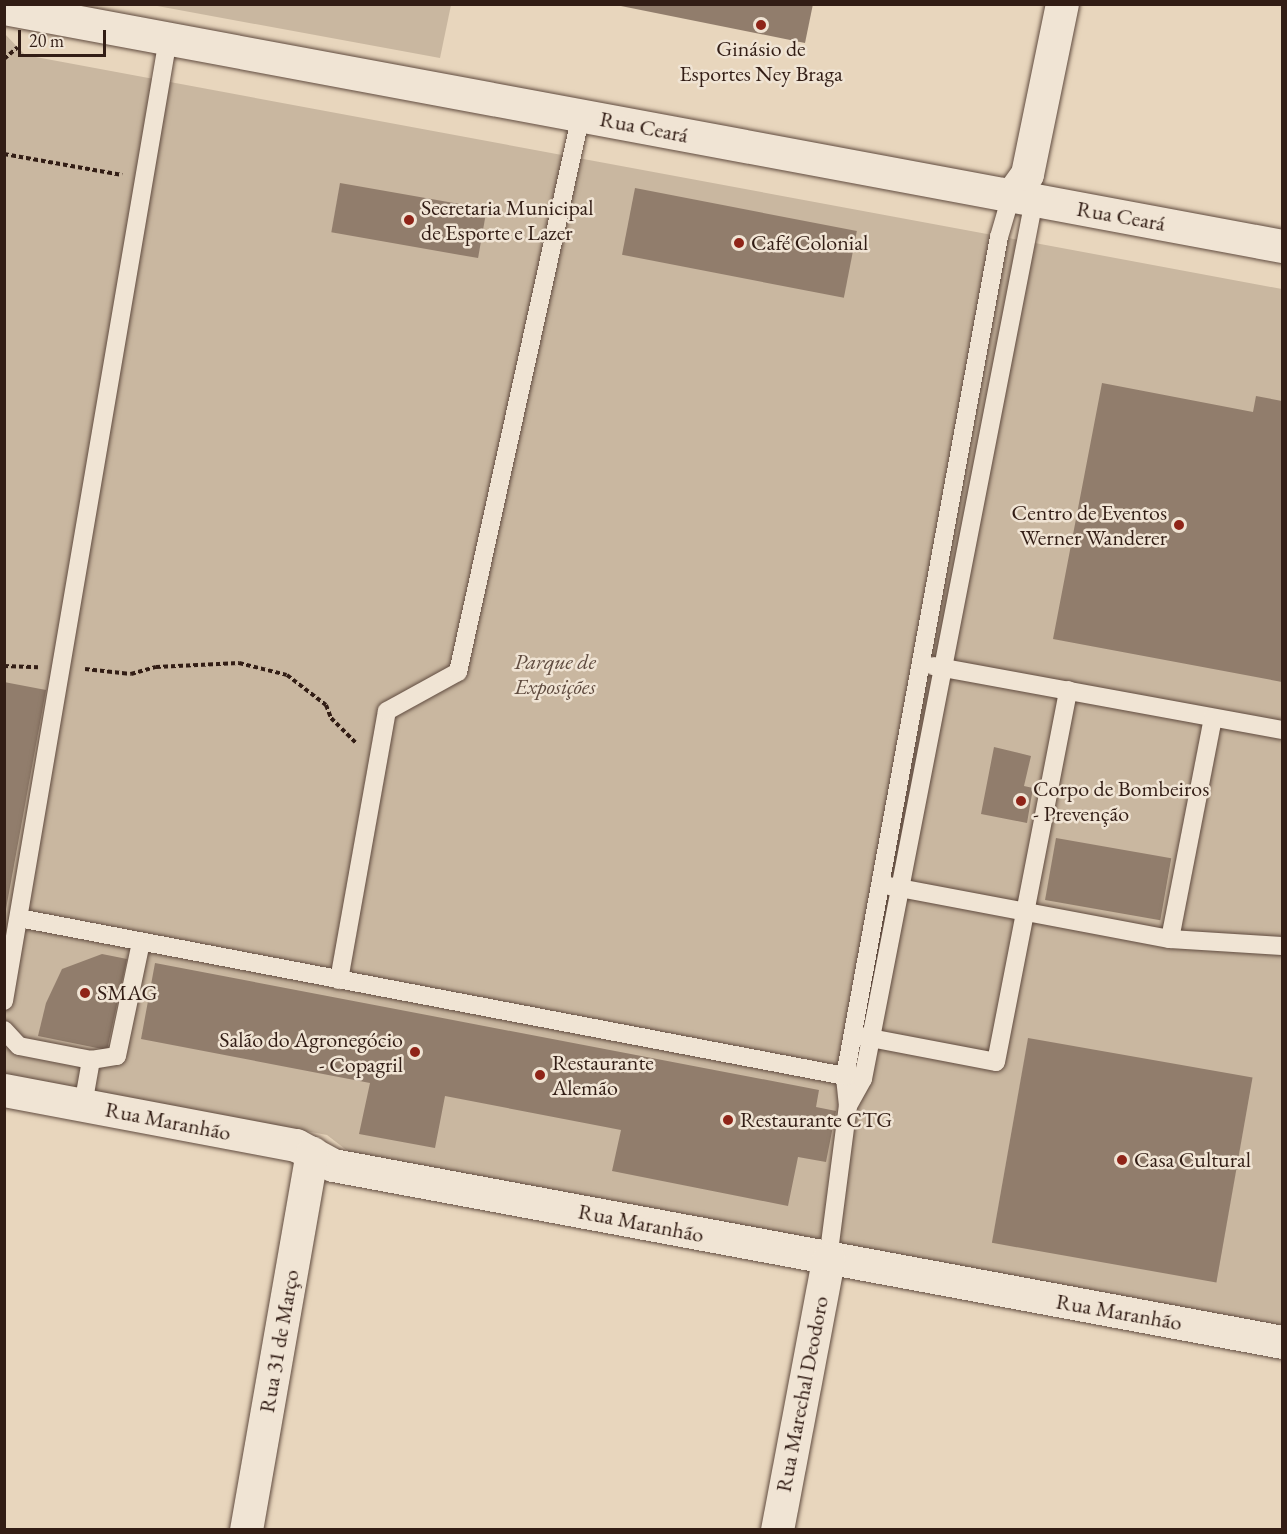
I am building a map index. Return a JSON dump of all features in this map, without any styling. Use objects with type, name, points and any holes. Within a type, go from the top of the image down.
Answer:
[{"type":"street","points":[[1024,190],[1062,4]]},
{"type":"street","name":"Rua Ceará","points":[[4,8],[581,115],[1024,190],[1282,246]]},
{"type":"street","name":"Rua Maranhão","points":[[4,1090],[296,1145],[333,1165],[1282,1342]]},
{"type":"street","name":"Rua 31 de Março","points":[[246,1530],[312,1153]]},
{"type":"street","name":"Rua Marechal Deodoro","points":[[777,1530],[828,1259]]},
{"type":"lane","points":[[4,1001],[168,39]]},
{"type":"lane","points":[[339,980],[387,711],[458,672],[581,115]]},
{"type":"lane","points":[[854,1078],[853,1035],[923,664],[997,248],[1024,190]]},
{"type":"lane","points":[[828,1259],[848,1106],[854,1078],[871,1038],[944,668],[1024,190]]},
{"type":"lane","points":[[923,664],[1282,730]]},
{"type":"lane","points":[[853,1035],[996,1062],[1068,690]]},
{"type":"lane","points":[[1170,939],[1213,718]]},
{"type":"lane","points":[[881,884],[1025,914],[1170,939],[1282,946]]},
{"type":"lane","points":[[19,918],[854,1078]]},
{"type":"lane","points":[[4,1030],[19,1046],[92,1060],[117,1056],[141,942]]},
{"type":"lane","points":[[83,1105],[92,1060]]},
{"type":"path","points":[[4,59],[18,47]]},
{"type":"path","points":[[4,154],[145,179]]},
{"type":"path","points":[[4,666],[61,667],[131,674],[156,668],[239,663],[287,675],[326,705],[331,718],[377,763]]},
{"type":"green space","points":[[152,5],[451,5],[440,58]]},
{"type":"green space","name":"Parque de Exposições","points":[[4,33],[25,55],[1282,289],[1282,1329],[353,1155],[327,1135],[5,1075]]},
{"type":"building","name":"Ginásio de Esportes Ney Braga","points":[[611,4],[813,4],[805,43]]},
{"type":"building","name":"Secretaria Municipal de Esporte e Lazer","points":[[340,183],[487,209],[478,258],[331,232]]},
{"type":"building","name":"Café Colonial","points":[[635,188],[857,231],[844,298],[622,255]]},
{"type":"building","name":"Centro de Eventos Werner Wanderer","points":[[1102,383],[1253,412],[1256,396],[1282,401],[1282,682],[1053,639]]},
{"type":"building","points":[[4,682],[46,690],[6,909],[4,909]]},
{"type":"building","points":[[994,747],[1031,756],[1024,786],[1033,788],[1027,823],[981,814]]},
{"type":"building","points":[[1056,838],[1171,858],[1160,920],[1045,900]]},
{"type":"building","name":"SMAG","points":[[102,954],[127,959],[107,1050],[38,1036],[46,1003],[62,969]]},
{"type":"building","points":[[155,963],[819,1090],[816,1107],[836,1111],[826,1162],[798,1157],[788,1206],[612,1171],[621,1130],[445,1096],[435,1148],[359,1134],[370,1083],[141,1039]]},
{"type":"building","name":"Casa Cultural","points":[[1028,1038],[1253,1078],[1216,1282],[992,1243]]},
{"type":"place","name":"Ginásio de Esportes Ney Braga","points":[[761,25]]},
{"type":"place","name":"Secretaria Municipal de Esporte e Lazer","points":[[409,220]]},
{"type":"place","name":"Café Colonial","points":[[739,243]]},
{"type":"place","name":"Centro de Eventos Werner Wanderer","points":[[1179,525]]},
{"type":"place","name":"Corpo de Bombeiros - Prevenção","points":[[1021,801]]},
{"type":"place","name":"SMAG","points":[[85,993]]},
{"type":"place","name":"Salão do Agronegócio - Copagril","points":[[415,1052]]},
{"type":"place","name":"Restaurante Alemão","points":[[540,1075]]},
{"type":"place","name":"Restaurante CTG","points":[[728,1120]]},
{"type":"place","name":"Casa Cultural","points":[[1122,1160]]}]
